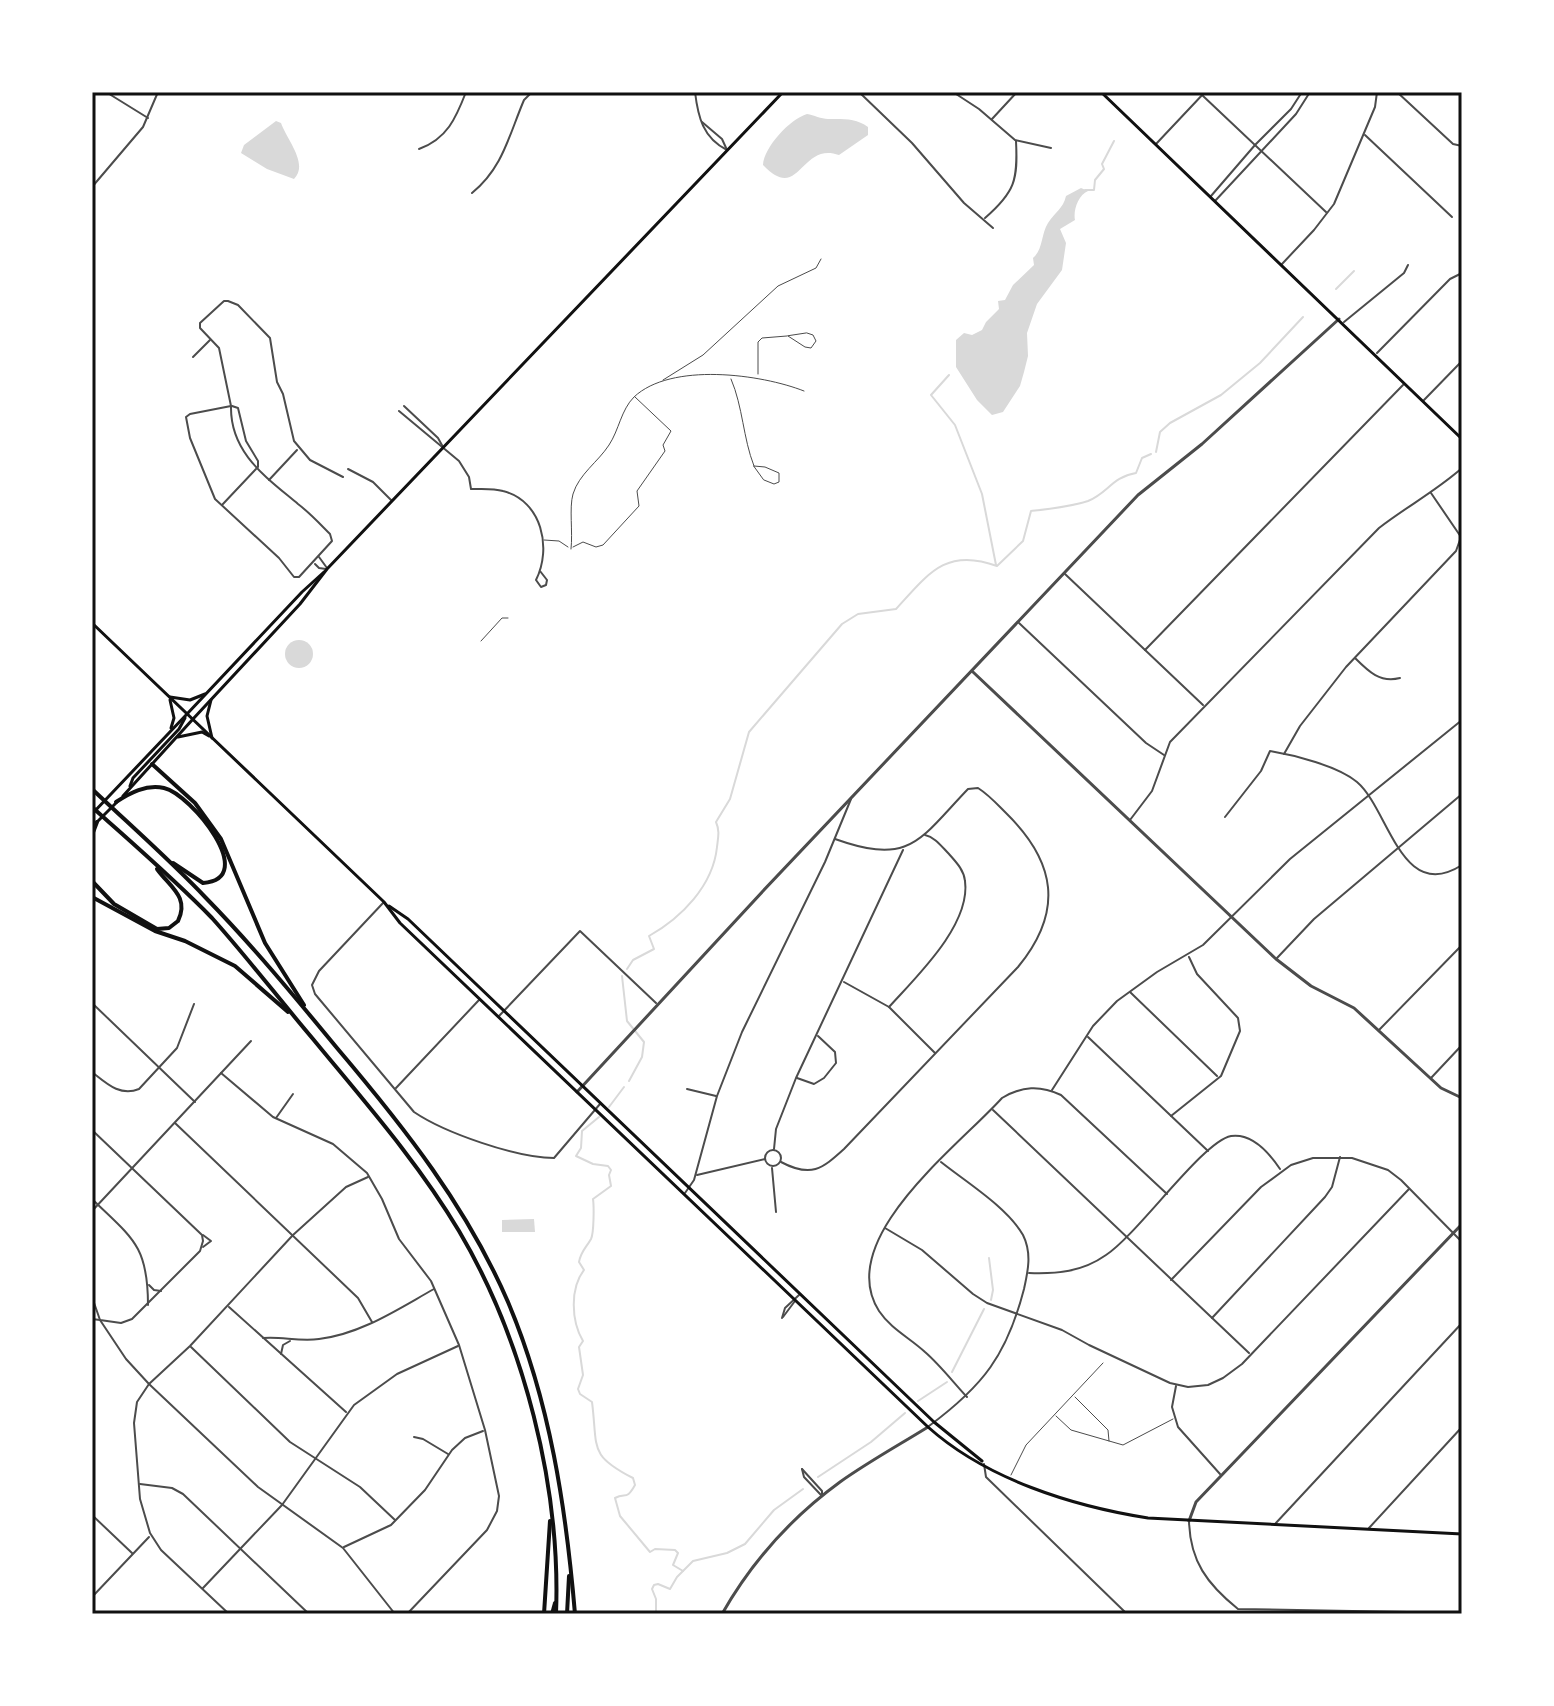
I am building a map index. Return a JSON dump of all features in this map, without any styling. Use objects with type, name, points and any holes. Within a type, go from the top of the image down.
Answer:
[{"type":"highway","points":[[152,764],[195,803],[221,839],[265,943],[312,1017]]},
{"type":"highway","points":[[116,802],[132,792],[151,788],[164,788],[177,794],[197,811],[222,847],[225,857],[222,875],[207,883],[195,880],[167,860]]},
{"type":"highway","points":[[93,791],[206,898],[312,1017],[436,1172],[473,1229],[508,1302],[543,1406],[560,1484],[575,1614]]},
{"type":"highway","points":[[92,807],[211,917],[397,1141],[445,1209],[482,1275],[510,1342],[529,1402],[542,1452],[556,1551],[557,1597],[554,1614]]},
{"type":"highway","points":[[92,835],[97,822]]},
{"type":"highway","points":[[92,881],[114,904],[157,929],[169,928],[181,915],[181,899],[151,860]]},
{"type":"highway","points":[[92,897],[155,931],[185,941],[235,966],[293,1016]]},
{"type":"highway","points":[[544,1614],[550,1511]]},
{"type":"highway","points":[[567,1614],[570,1561]]},
{"type":"main road","points":[[92,814],[783,92]]},
{"type":"main road","points":[[1101,92],[1462,439]]},
{"type":"main road","points":[[92,827],[300,604],[327,569]]},
{"type":"main road","points":[[92,623],[384,902],[408,919],[934,1422],[984,1464]]},
{"type":"main road","points":[[169,696],[190,700],[205,694]]},
{"type":"main road","points":[[169,696],[174,718],[169,732]]},
{"type":"main road","points":[[211,700],[207,716],[212,738]]},
{"type":"main road","points":[[129,790],[133,778],[179,729],[187,714]]},
{"type":"main road","points":[[176,738],[202,732],[212,738]]},
{"type":"main road","points":[[384,902],[400,923],[928,1427],[964,1456],[1044,1493],[1107,1511],[1189,1521],[1462,1534]]},
{"type":"main road","points":[[763,1269],[774,1269]]},
{"type":"street","points":[[106,92],[148,118]]},
{"type":"street","points":[[92,187],[148,118],[158,92]]},
{"type":"street","points":[[419,149],[448,130],[466,92]]},
{"type":"street","points":[[472,193],[500,162],[524,100],[532,92]]},
{"type":"street","points":[[695,92],[702,129],[716,144],[727,150]]},
{"type":"street","points":[[859,92],[912,143],[964,203],[993,228]]},
{"type":"street","points":[[953,92],[1015,140],[1051,148]]},
{"type":"street","points":[[991,120],[1017,92]]},
{"type":"street","points":[[1210,197],[1291,109],[1302,92]]},
{"type":"street","points":[[1214,202],[1296,114],[1310,92]]},
{"type":"street","points":[[1281,265],[1327,213],[1345,181],[1375,107],[1377,92]]},
{"type":"street","points":[[1397,92],[1453,144],[1462,146]]},
{"type":"street","points":[[1155,145],[1204,93],[1327,213]]},
{"type":"street","points":[[701,121],[722,139],[727,150]]},
{"type":"street","points":[[1364,134],[1452,217]]},
{"type":"street","points":[[984,218],[1013,185],[1017,172],[1015,140]]},
{"type":"street","points":[[1344,323],[1404,273],[1408,265]]},
{"type":"street","points":[[1376,354],[1450,279],[1462,273]]},
{"type":"street","points":[[222,505],[257,469],[258,461],[246,441],[238,408],[231,406],[186,417],[190,438],[215,499],[279,558],[294,577],[299,577],[332,541],[330,534],[268,481],[257,469],[244,453],[235,428],[231,406],[219,348],[200,328],[200,323],[224,301],[238,305],[270,338],[277,382],[299,449],[310,460],[343,477]]},
{"type":"street","points":[[577,1092],[1144,490],[1202,444],[1339,319]]},
{"type":"street","points":[[193,357],[210,339]]},
{"type":"street","points":[[1423,401],[1462,361]]},
{"type":"street","points":[[1145,650],[1405,383]]},
{"type":"street","points":[[404,406],[438,438],[444,448]]},
{"type":"street","points":[[399,411],[465,469],[471,489],[503,491],[523,502],[540,525],[544,540],[540,571]]},
{"type":"street","points":[[268,481],[299,449]]},
{"type":"street","points":[[1130,821],[1152,791],[1170,742],[1379,528],[1462,468]]},
{"type":"street","points":[[348,469],[373,482],[393,502]]},
{"type":"street","points":[[1284,754],[1313,708],[1354,657],[1456,551],[1461,541],[1459,534],[1431,493]]},
{"type":"street","points":[[319,557],[327,569]]},
{"type":"street","points":[[313,563],[327,569]]},
{"type":"street","points":[[1065,573],[1204,706]]},
{"type":"street","points":[[1018,622],[1146,743],[1164,755]]},
{"type":"street","points":[[1354,657],[1378,677],[1388,681],[1400,678]]},
{"type":"street","points":[[972,671],[1276,959],[1311,986],[1354,1008],[1430,1079],[1462,1098]]},
{"type":"street","points":[[1052,1091],[1087,1036],[1105,1013],[1129,991],[1211,938],[1290,859],[1462,720]]},
{"type":"street","points":[[1225,817],[1261,771],[1270,751],[1346,775],[1368,794],[1382,823],[1408,862],[1423,871],[1441,873],[1462,865]]},
{"type":"street","points":[[772,1167],[781,1162],[803,1170],[823,1167],[1023,960],[1040,937],[1048,906],[1043,863],[1034,843],[978,788],[968,789],[935,826],[903,849],[875,850],[835,839]]},
{"type":"street","points":[[1276,959],[1314,919],[1462,794]]},
{"type":"street","points":[[684,1194],[696,1175],[717,1096],[754,1004],[835,839],[851,799]]},
{"type":"street","points":[[889,1007],[933,959],[952,929],[964,901],[966,879],[958,864],[932,837],[920,837]]},
{"type":"street","points":[[774,1149],[776,1129],[796,1078],[903,849]]},
{"type":"street","points":[[384,902],[319,971],[312,984],[315,994],[414,1112],[432,1124],[534,1158],[554,1158],[600,1103]]},
{"type":"street","points":[[499,1017],[580,931],[657,1004]]},
{"type":"street","points":[[1379,1031],[1462,945]]},
{"type":"street","points":[[1171,1116],[1219,1078],[1228,1064],[1240,1031],[1238,1018],[1197,974],[1188,955]]},
{"type":"street","points":[[843,981],[889,1007],[935,1053]]},
{"type":"street","points":[[1129,991],[1219,1078]]},
{"type":"street","points":[[395,1089],[480,999]]},
{"type":"street","points":[[92,1003],[195,1102]]},
{"type":"street","points":[[92,1072],[115,1089],[132,1092],[142,1086],[177,1048],[194,1004]]},
{"type":"street","points":[[796,1078],[814,1084],[824,1078],[836,1063],[835,1052],[817,1035]]},
{"type":"street","points":[[1087,1036],[1208,1151]]},
{"type":"street","points":[[92,1211],[251,1041]]},
{"type":"street","points":[[1430,1079],[1462,1045]]},
{"type":"street","points":[[221,1073],[276,1119],[333,1144],[369,1176],[399,1239],[423,1267],[435,1289],[459,1345],[485,1430],[499,1496],[497,1511],[487,1530],[407,1614]]},
{"type":"street","points":[[967,1397],[933,1359],[888,1323],[879,1310],[869,1282],[869,1267],[898,1205],[1002,1098],[1012,1091],[1031,1088],[1052,1091],[1068,1101],[1167,1194]]},
{"type":"street","points":[[687,1089],[717,1096]]},
{"type":"street","points":[[276,1119],[293,1094]]},
{"type":"street","points":[[992,1109],[1251,1354]]},
{"type":"street","points":[[175,1123],[358,1298],[372,1322]]},
{"type":"street","points":[[92,1130],[211,1241],[135,1318],[127,1321],[92,1319]]},
{"type":"street","points":[[1028,1272],[1076,1270],[1105,1256],[1208,1151],[1228,1137],[1245,1137],[1260,1147],[1281,1170]]},
{"type":"street","points":[[774,1149],[780,1154],[781,1162]]},
{"type":"street","points":[[696,1175],[765,1159],[774,1149]]},
{"type":"street","points":[[1171,1280],[1261,1187],[1281,1170],[1313,1158],[1340,1157],[1383,1167],[1462,1242]]},
{"type":"street","points":[[1212,1318],[1325,1197],[1332,1187],[1340,1157]]},
{"type":"street","points":[[765,1159],[772,1167],[776,1212]]},
{"type":"street","points":[[722,1614],[741,1583],[771,1545],[822,1496],[928,1427],[967,1397],[995,1362],[1010,1336],[1028,1272],[1028,1250],[1022,1234],[1012,1219],[940,1161]]},
{"type":"street","points":[[229,1614],[161,1550],[151,1536],[140,1499],[134,1416],[140,1396],[293,1235],[346,1187],[369,1176]]},
{"type":"street","points":[[885,1228],[938,1262],[981,1299],[1062,1330],[1176,1385],[1195,1387],[1217,1382],[1251,1354],[1409,1189]]},
{"type":"street","points":[[92,1199],[137,1246],[147,1271],[148,1305]]},
{"type":"street","points":[[1462,1224],[1194,1505],[1189,1521],[1192,1552],[1201,1571],[1235,1607],[1244,1612],[1462,1613]]},
{"type":"street","points":[[202,1235],[202,1247]]},
{"type":"street","points":[[149,1284],[154,1290],[162,1291]]},
{"type":"street","points":[[263,1338],[290,1341],[335,1336],[372,1322],[435,1289]]},
{"type":"street","points":[[795,1300],[800,1294]]},
{"type":"street","points":[[92,1297],[100,1320],[118,1349],[149,1384],[239,1470],[343,1548],[395,1614]]},
{"type":"street","points":[[228,1306],[347,1412]]},
{"type":"street","points":[[1274,1525],[1462,1323]]},
{"type":"street","points":[[281,1356],[283,1345],[290,1341]]},
{"type":"street","points":[[203,1589],[282,1505],[316,1461],[347,1412],[397,1374],[459,1345]]},
{"type":"street","points":[[190,1346],[290,1442],[360,1487],[395,1520]]},
{"type":"street","points":[[1176,1385],[1173,1419],[1179,1430],[1222,1475]]},
{"type":"street","points":[[1368,1529],[1462,1427]]},
{"type":"street","points":[[343,1548],[395,1520],[425,1490],[449,1454],[465,1438],[485,1430]]},
{"type":"street","points":[[414,1437],[449,1454]]},
{"type":"street","points":[[984,1464],[986,1477],[1127,1614]]},
{"type":"street","points":[[802,1469],[822,1491],[822,1496],[804,1477],[802,1469]]},
{"type":"street","points":[[139,1484],[172,1488],[183,1494],[309,1614]]},
{"type":"street","points":[[92,1515],[133,1554]]},
{"type":"street","points":[[92,1597],[151,1536]]},
{"type":"lane","points":[[571,549],[575,489],[615,437],[624,412],[635,397],[703,355],[778,286],[816,268],[821,259]]},
{"type":"lane","points":[[758,376],[758,342],[762,338],[807,333],[813,335],[815,345],[805,347],[788,336]]},
{"type":"lane","points":[[659,382],[695,375],[758,376],[804,391]]},
{"type":"lane","points":[[730,376],[738,395],[754,466],[764,480],[774,484],[779,482],[779,473],[754,466]]},
{"type":"lane","points":[[571,549],[580,542],[596,547],[603,545],[639,506],[637,491],[665,451],[663,445],[671,431],[635,397]]},
{"type":"lane","points":[[544,540],[559,541],[571,549]]},
{"type":"lane","points":[[481,641],[502,618],[508,618]]},
{"type":"lane","points":[[1010,1477],[1026,1445],[1103,1363]]},
{"type":"lane","points":[[1073,1395],[1108,1430],[1109,1441]]},
{"type":"lane","points":[[1054,1414],[1071,1430],[1123,1445],[1173,1419]]},
{"type":"shaded area","points":[[807,114],[859,122],[868,127],[868,135],[839,155],[826,153],[816,156],[793,175],[785,178],[775,175],[763,165],[768,150],[786,128]]},
{"type":"shaded area","points":[[276,121],[281,123],[298,159],[298,173],[294,179],[267,169],[241,153],[244,145]]},
{"type":"shaded area","points":[[1081,188],[1088,191],[1077,204],[1075,220],[1060,229],[1066,243],[1062,270],[1037,304],[1027,333],[1028,356],[1020,386],[1003,412],[992,415],[977,400],[956,367],[956,340],[964,333],[972,335],[982,330],[999,309],[998,301],[1005,300],[1013,285],[1034,265],[1033,258],[1039,251],[1046,227],[1066,196]]},
{"type":"shaded area","points":[[299,640],[309,644],[313,654],[309,664],[299,668],[289,664],[285,654],[289,644]]},
{"type":"shaded area","points":[[534,1219],[535,1232],[502,1232],[502,1220]]},
{"type":"waterway","points":[[1085,190],[1094,190],[1095,180],[1104,169],[1102,164],[1114,141]]},
{"type":"waterway","points":[[1336,289],[1354,271]]},
{"type":"waterway","points":[[1156,452],[1160,432],[1170,423],[1221,395],[1260,363],[1303,317]]},
{"type":"waterway","points":[[949,375],[931,395],[955,425],[982,494],[996,565]]},
{"type":"waterway","points":[[627,969],[633,960],[654,949],[649,936],[684,910],[709,875],[717,847],[716,822],[730,799],[749,732],[842,624],[858,614],[896,609],[929,575],[951,562],[979,561],[997,566],[1023,541],[1031,511],[1088,501],[1121,478],[1136,473],[1142,458],[1151,454]]},
{"type":"waterway","points":[[622,976],[627,1021],[644,1042],[642,1057],[629,1081]]},
{"type":"waterway","points":[[609,1107],[624,1087]]},
{"type":"waterway","points":[[599,1117],[582,1131],[581,1148],[576,1156],[593,1164],[608,1166],[611,1170],[611,1186],[593,1199],[592,1236],[582,1252],[579,1262],[584,1270],[574,1295],[576,1324],[583,1341],[579,1347],[583,1375],[578,1389],[592,1402],[596,1440],[602,1456],[633,1478],[635,1485],[630,1493],[615,1498],[620,1516],[650,1552],[655,1549],[675,1550],[678,1553],[673,1565],[683,1571]]},
{"type":"waterway","points":[[989,1258],[993,1290],[991,1300]]},
{"type":"waterway","points":[[952,1372],[984,1309]]},
{"type":"waterway","points":[[918,1401],[947,1382]]},
{"type":"waterway","points":[[818,1477],[871,1442],[905,1413]]},
{"type":"waterway","points":[[656,1614],[654,1585],[670,1589],[693,1561],[727,1553],[745,1544],[774,1510],[803,1489]]}]
